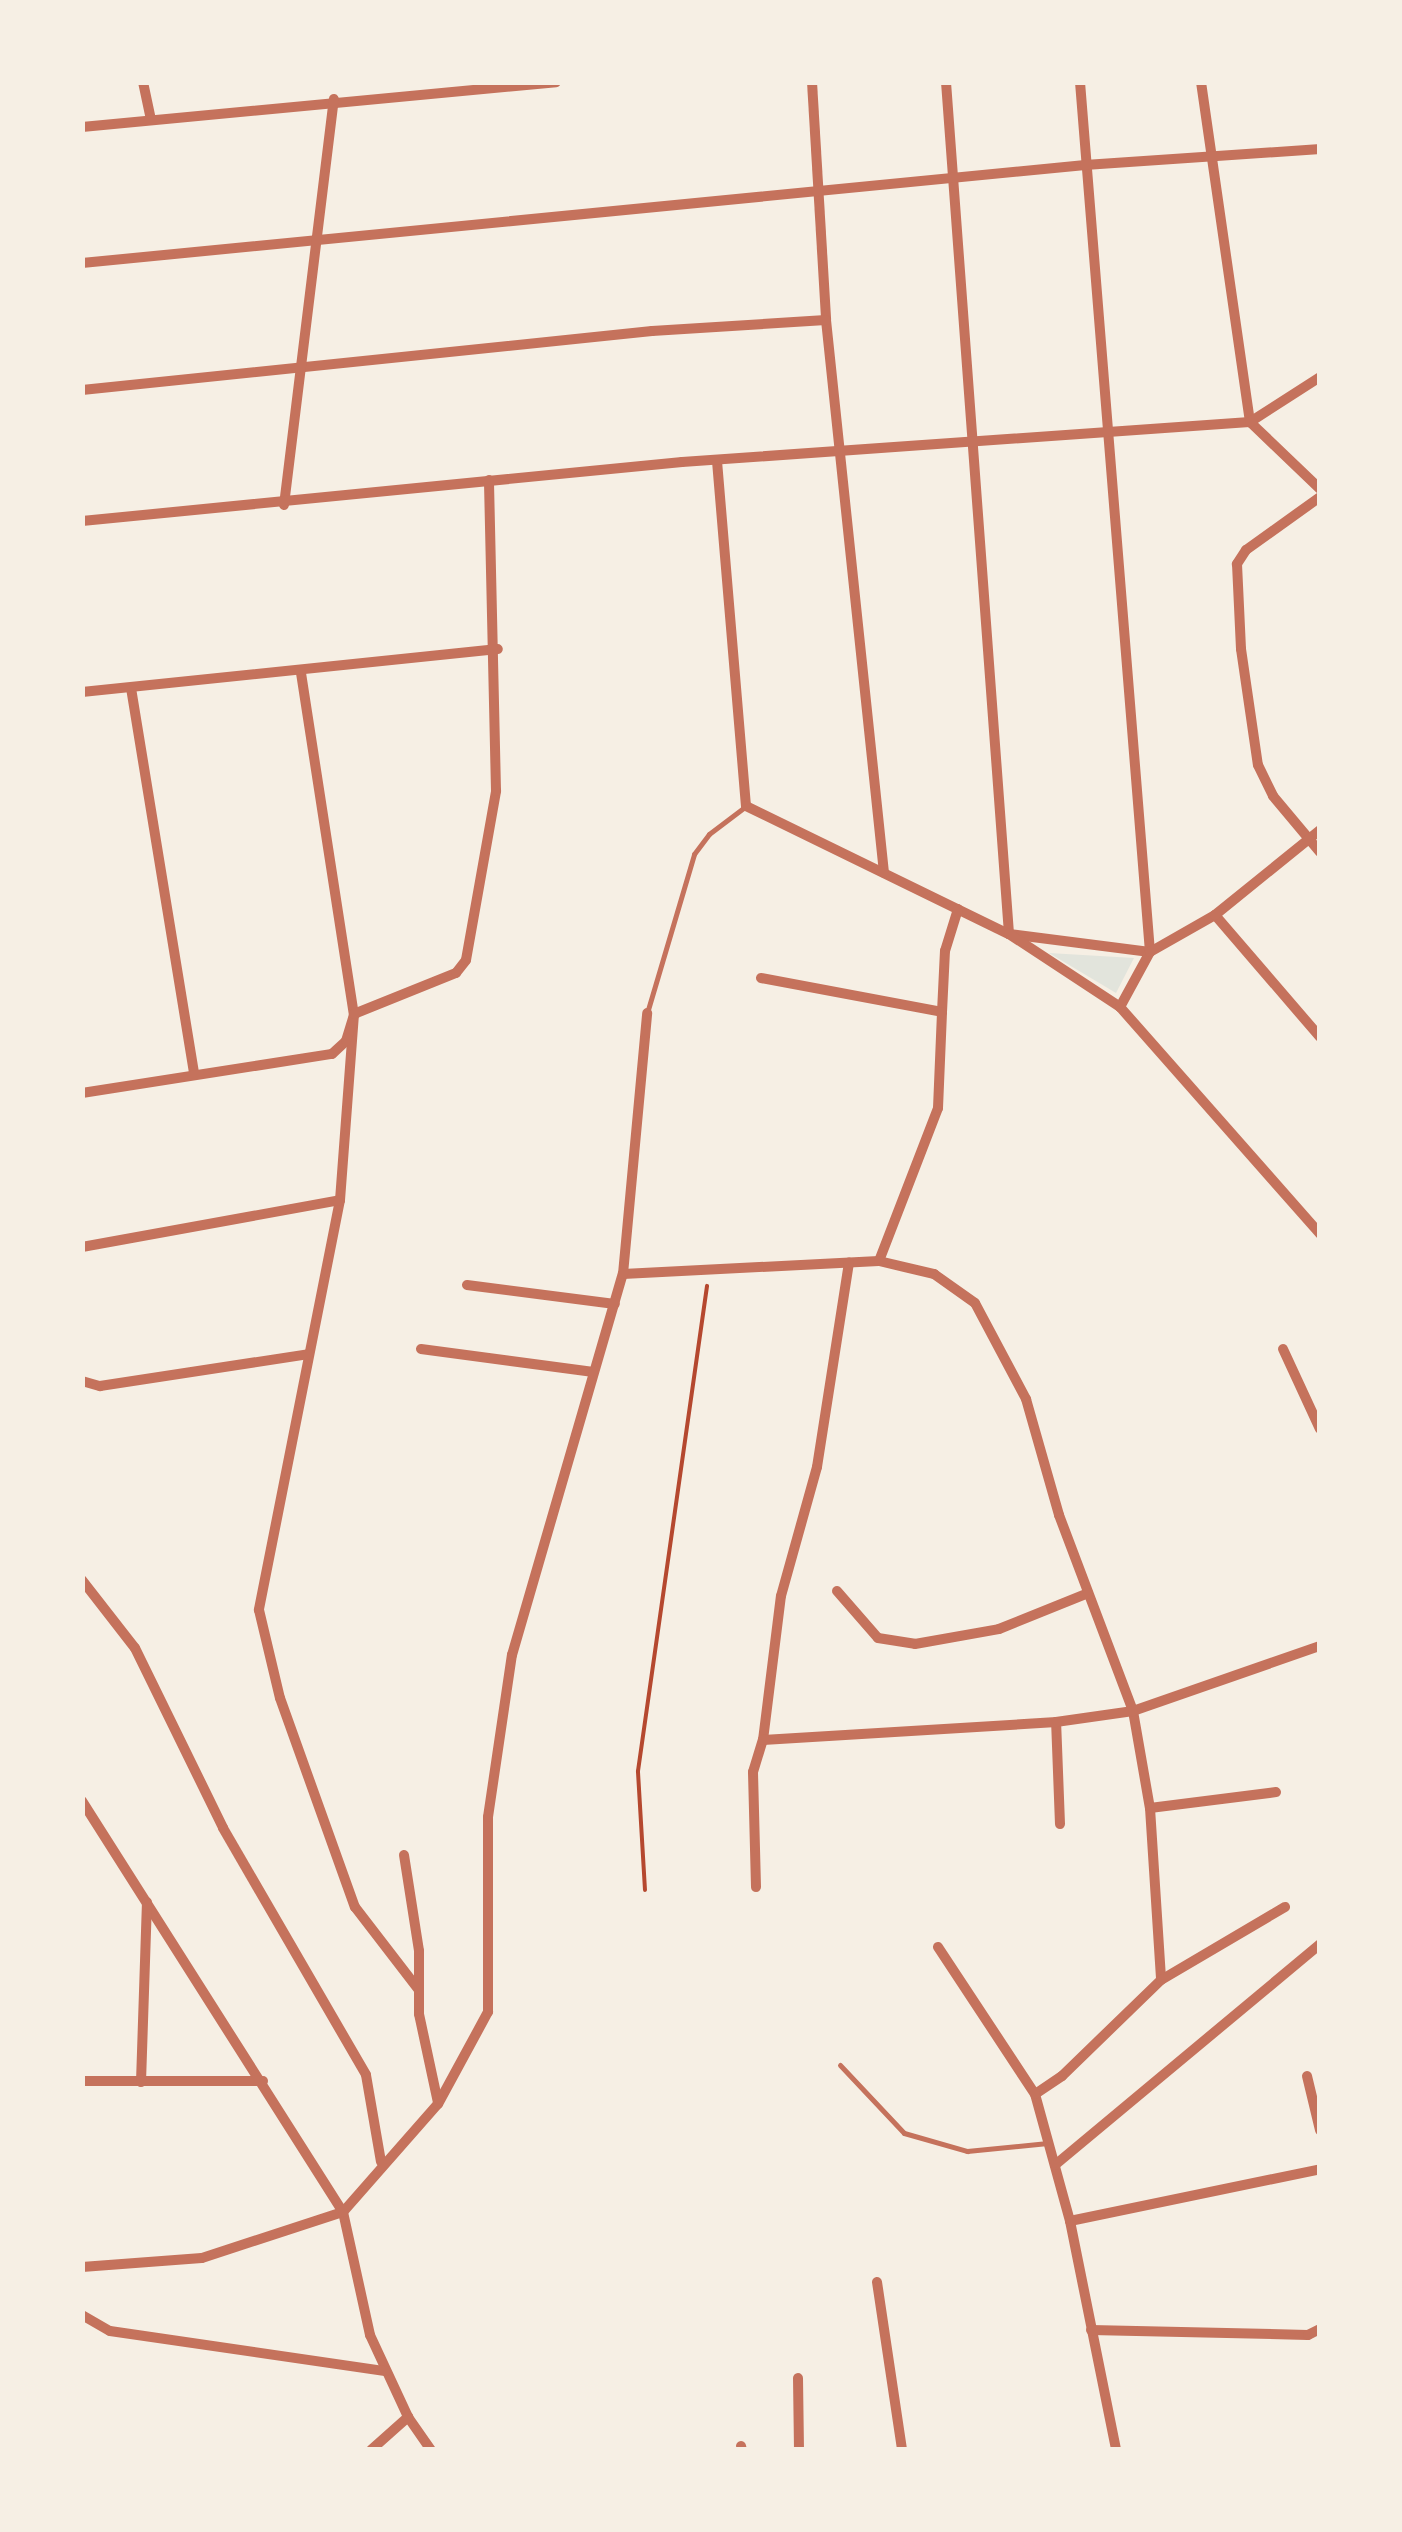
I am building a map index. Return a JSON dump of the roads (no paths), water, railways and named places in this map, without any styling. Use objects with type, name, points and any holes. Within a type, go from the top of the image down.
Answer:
[{"type":"street","points":[[144,82],[150,119]]},
{"type":"street","points":[[82,127],[334,99],[556,82]]},
{"type":"street","points":[[812,82],[826,320],[844,453],[884,873]]},
{"type":"street","points":[[946,82],[1010,934]]},
{"type":"street","points":[[1080,82],[1150,952],[1120,1008]]},
{"type":"street","points":[[1200,82],[1250,422],[1320,489]]},
{"type":"street","points":[[284,504],[334,99]]},
{"type":"street","points":[[82,263],[818,195],[1086,165],[1320,149]]},
{"type":"street","points":[[82,390],[826,320]]},
{"type":"street","points":[[82,521],[284,504],[489,480],[1250,422],[1320,377]]},
{"type":"street","points":[[717,461],[746,806],[1010,934],[1120,1008],[1320,1234]]},
{"type":"street","points":[[354,1014],[456,973],[466,960],[496,791],[498,649],[489,480]]},
{"type":"street","points":[[1320,497],[1246,550],[1237,564],[1258,765],[1272,796],[1320,852]]},
{"type":"street","points":[[82,692],[301,673],[498,649]]},
{"type":"street","points":[[301,673],[354,1014],[340,1200],[258,1610],[280,1698],[355,1907],[419,1990]]},
{"type":"street","points":[[132,688],[194,1073]]},
{"type":"street","points":[[1010,934],[1150,952],[1215,916],[1320,830]]},
{"type":"street","points":[[880,1260],[938,1108],[945,951],[958,909]]},
{"type":"street","points":[[1215,916],[1320,1037]]},
{"type":"street","points":[[760,978],[942,1012]]},
{"type":"street","points":[[82,2266],[202,2258],[343,2212],[381,2162],[438,2104],[488,2012],[488,1817],[512,1656],[623,1274],[647,1013]]},
{"type":"street","points":[[82,1093],[332,1054],[346,1040],[354,1014]]},
{"type":"street","points":[[82,1247],[340,1200]]},
{"type":"street","points":[[623,1274],[710,1266],[880,1260],[934,1274],[975,1303],[1026,1399],[1088,1592],[1133,1711],[1150,1808],[1162,1980]]},
{"type":"street","points":[[756,1887],[754,1772],[763,1740],[782,1596],[817,1468],[849,1262]]},
{"type":"street","points":[[467,1286],[615,1304]]},
{"type":"street","points":[[422,1349],[592,1372]]},
{"type":"street","points":[[1283,1350],[1320,1430]]},
{"type":"street","points":[[82,1381],[100,1386],[309,1354]]},
{"type":"street","points":[[82,1580],[134,1648],[223,1828],[366,2075],[381,2162]]},
{"type":"street","points":[[837,1591],[878,1638],[915,1644],[1000,1630],[1088,1592]]},
{"type":"street","points":[[763,1740],[1056,1722],[1133,1711],[1320,1646]]},
{"type":"street","points":[[1056,1722],[1060,1824]]},
{"type":"street","points":[[1150,1808],[1276,1792]]},
{"type":"street","points":[[82,1801],[264,2081],[343,2212],[370,2335],[408,2418],[431,2450]]},
{"type":"street","points":[[404,1855],[419,1990],[438,2104]]},
{"type":"street","points":[[141,2082],[147,1902]]},
{"type":"street","points":[[1035,2094],[1062,2076],[1162,1980],[1285,1908]]},
{"type":"street","points":[[1054,2165],[1142,2098],[1320,1944]]},
{"type":"street","points":[[938,1947],[1035,2094],[1070,2221],[1116,2450]]},
{"type":"street","points":[[1307,2076],[1320,2130]]},
{"type":"street","points":[[82,2081],[264,2081]]},
{"type":"street","points":[[1070,2221],[1320,2169]]},
{"type":"street","points":[[877,2282],[902,2450]]},
{"type":"street","points":[[82,2315],[110,2331],[385,2371]]},
{"type":"street","points":[[1092,2330],[1308,2336],[1320,2329]]},
{"type":"street","points":[[798,2378],[798,2450]]},
{"type":"street","points":[[371,2450],[408,2418]]},
{"type":"lane","points":[[647,1013],[694,854],[709,834],[746,806]]},
{"type":"lane","points":[[840,2064],[904,2133],[967,2151],[1048,2143]]}]
